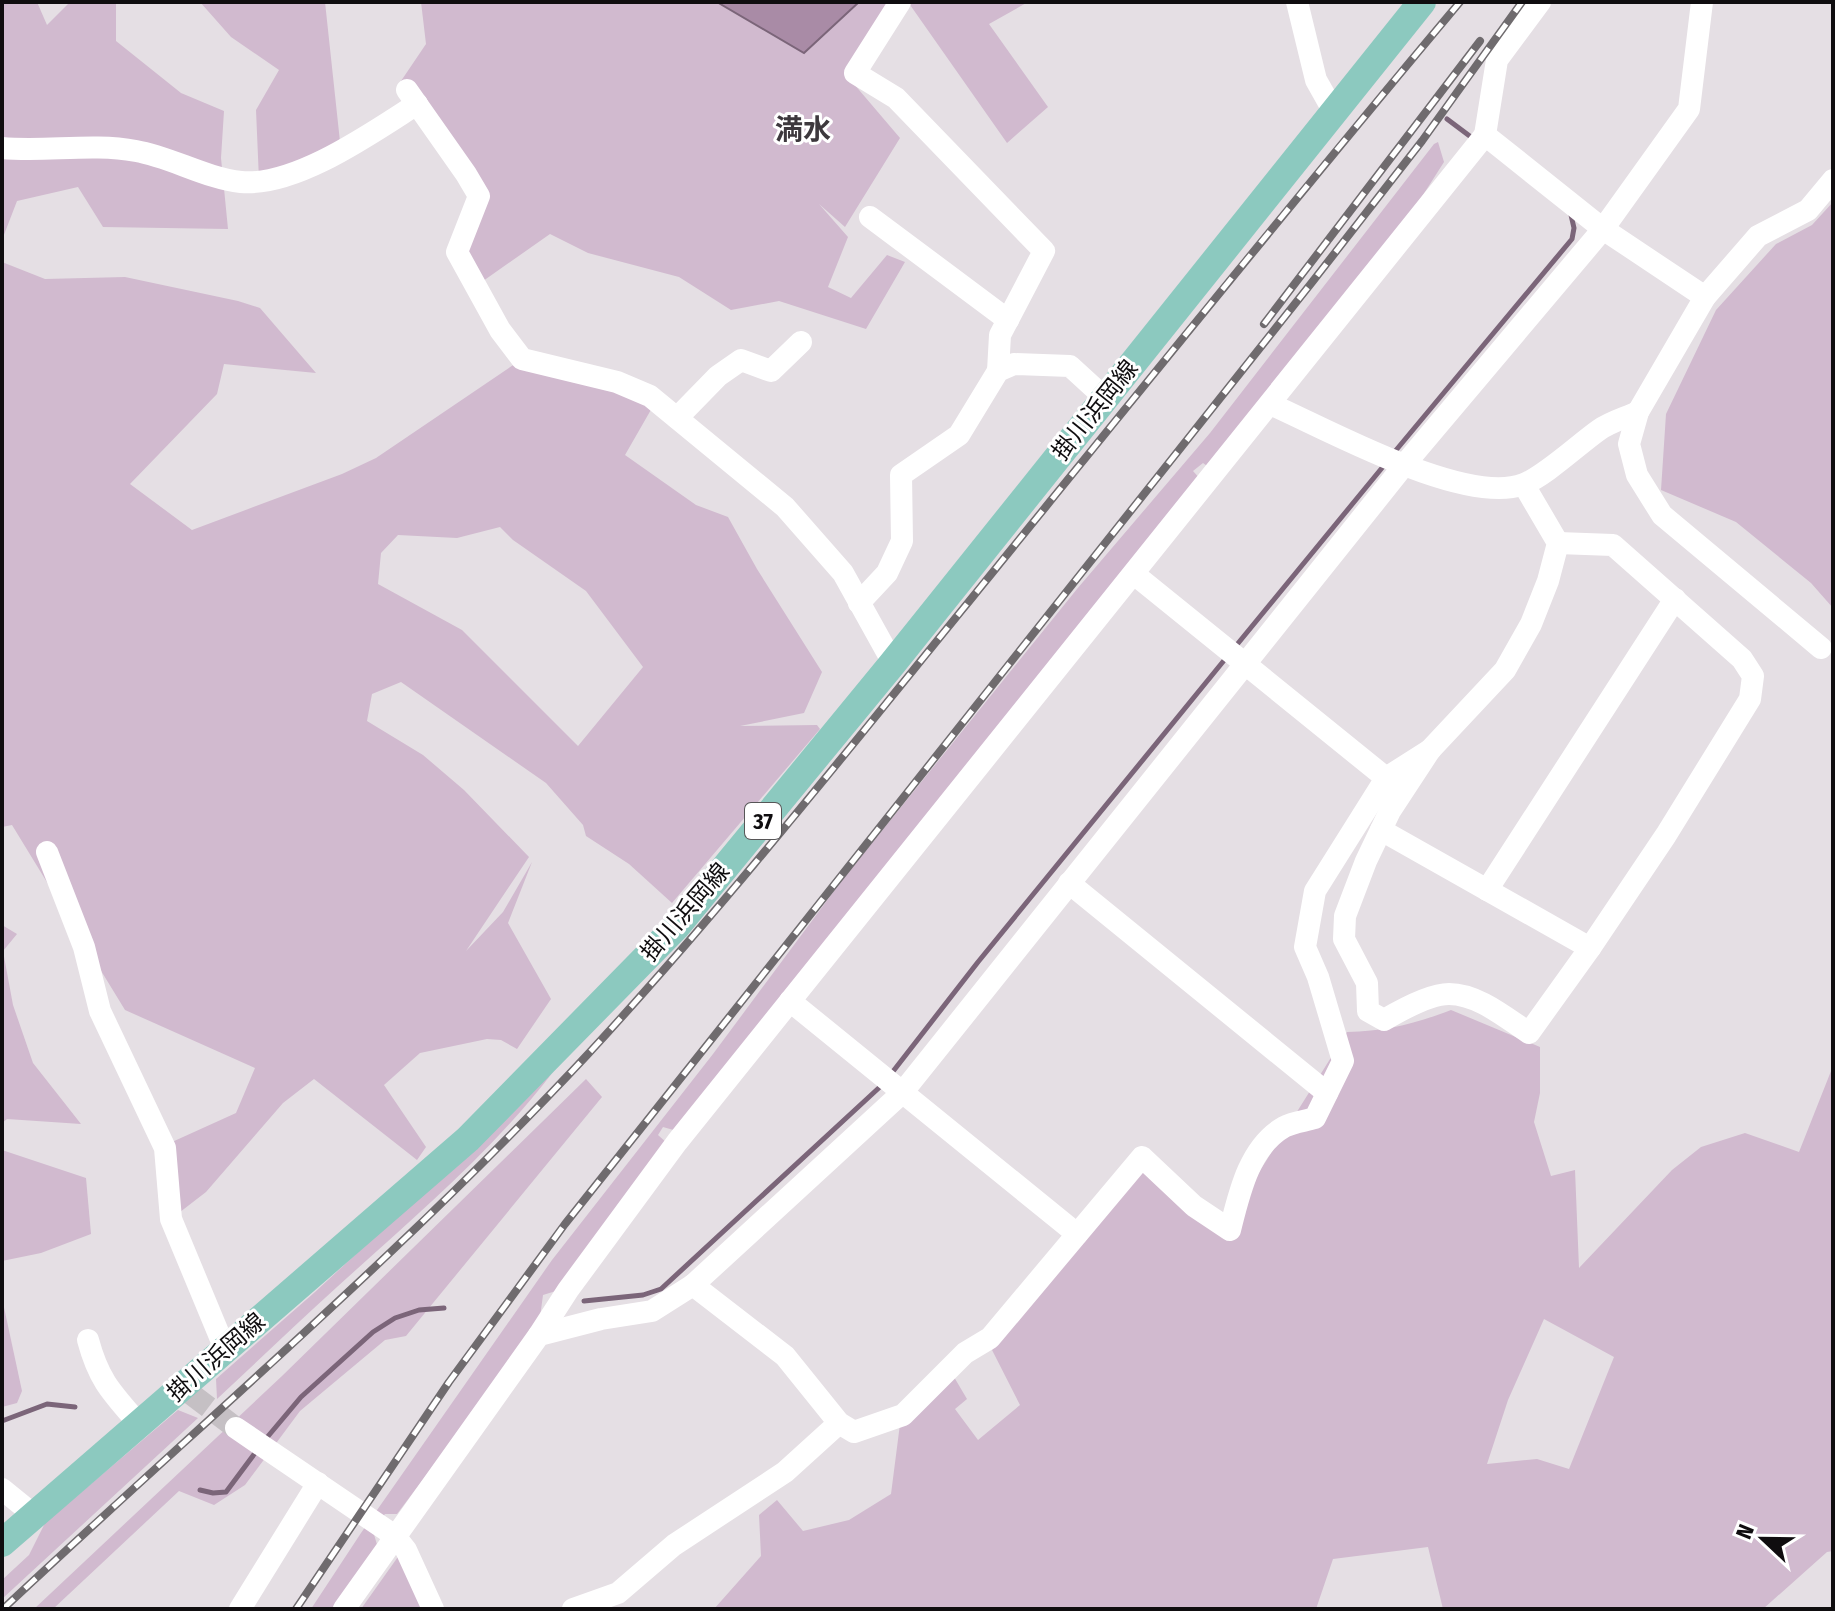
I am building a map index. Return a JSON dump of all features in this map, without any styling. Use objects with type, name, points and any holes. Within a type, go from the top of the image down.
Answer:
[{"type":"main road","name":"掛川浜岡線","points":[[2,1543],[139,1424],[186,1391],[225,1349],[468,1139],[676,927],[893,663],[1422,2]]},
{"type":"street","points":[[859,603],[887,573],[902,541],[901,475],[959,435],[998,371],[1000,335],[1044,251],[896,98],[855,73],[900,2]]},
{"type":"street","points":[[1297,2],[1316,80],[1334,112]]},
{"type":"street","points":[[344,1609],[568,1290],[677,1142],[1470,156],[1485,135],[1497,60],[1540,2]]},
{"type":"street","points":[[544,1327],[652,1311],[693,1285],[902,1093],[1405,464],[1603,229],[1689,109],[1702,2]]},
{"type":"street","points":[[2,148],[138,151],[244,182],[275,177],[328,158],[412,97],[479,196],[457,252],[500,330],[522,359],[617,382],[650,396],[677,418],[785,507],[843,573],[893,663]]},
{"type":"street","points":[[1485,135],[1603,229],[1705,297]]},
{"type":"street","points":[[1821,648],[1662,515],[1637,475],[1629,444],[1638,412],[1705,297],[1758,236],[1808,210],[1833,180]]},
{"type":"street","points":[[870,217],[1008,320]]},
{"type":"street","points":[[677,418],[718,376],[741,360],[771,371],[801,342]]},
{"type":"street","points":[[998,371],[1014,364],[1070,366],[1105,398]]},
{"type":"street","points":[[1270,404],[1405,464],[1454,482],[1486,489],[1524,485],[1602,427],[1638,412]]},
{"type":"street","points":[[1524,485],[1558,543],[1548,581],[1531,624],[1505,670],[1430,750],[1390,811],[1345,916],[1344,939],[1367,983],[1368,1011],[1384,1020],[1408,1006],[1449,994],[1480,1002],[1529,1033],[1666,835],[1750,699],[1753,676],[1742,659],[1613,545],[1558,543]]},
{"type":"street","points":[[1134,574],[1386,778]]},
{"type":"street","points":[[1487,890],[1675,599]]},
{"type":"street","points":[[693,1285],[785,1356],[839,1423],[854,1432],[903,1415],[965,1353],[990,1338],[1142,1157],[1194,1206],[1230,1230],[1241,1187],[1262,1145],[1285,1126],[1315,1118],[1343,1061],[1318,977],[1305,947],[1315,891],[1386,778],[1430,750]]},
{"type":"street","points":[[1381,830],[1590,948]]},
{"type":"street","points":[[47,852],[84,947],[100,1011],[165,1148],[171,1219],[225,1349]]},
{"type":"street","points":[[1069,883],[1327,1093]]},
{"type":"street","points":[[790,1001],[1077,1234]]},
{"type":"street","points":[[88,1340],[95,1368],[106,1387],[139,1424]]},
{"type":"street","points":[[573,1609],[618,1593],[674,1545],[785,1472],[839,1423]]},
{"type":"street","points":[[242,1433],[395,1536],[406,1550],[433,1609]]},
{"type":"street","points":[[240,1609],[318,1483]]},
{"type":"street","points":[[2,1489],[34,1515]]},
{"type":"shaded area","points":[[2,2],[37,2],[47,25],[70,2],[116,2],[116,41],[181,93],[224,111],[221,158],[228,229],[103,227],[78,187],[17,201],[2,240]]},
{"type":"shaded area","points":[[200,2],[325,2],[341,151],[259,180],[256,110],[279,70],[231,37]]},
{"type":"shaded area","points":[[421,2],[894,2],[848,77],[900,138],[845,227],[819,204],[848,237],[828,287],[851,298],[887,255],[905,262],[866,329],[779,301],[731,310],[679,277],[588,253],[550,234],[476,286],[457,252],[478,196],[401,81],[426,44]]},
{"type":"shaded area","points":[[717,2],[859,2],[804,53]]},
{"type":"shaded area","points":[[908,2],[1028,2],[989,24],[1048,107],[1007,143]]},
{"type":"shaded area","points":[[1438,142],[1444,162],[1409,217],[1210,468],[1203,463],[1193,471],[1201,480],[677,1131],[663,1127],[658,1135],[667,1143],[559,1290],[543,1295],[539,1325],[397,1514],[385,1514],[373,1531],[378,1548],[332,1609],[311,1609],[552,1260],[713,1054],[843,879],[1077,589],[1210,433]]},
{"type":"shaded area","points":[[1833,202],[1833,608],[1811,583],[1736,522],[1661,490],[1666,414],[1716,310],[1776,244],[1812,225]]},
{"type":"shaded area","points":[[2,262],[45,279],[125,277],[260,308],[316,373],[224,364],[217,394],[130,484],[192,530],[342,474],[376,458],[522,359],[656,401],[625,455],[696,505],[728,517],[822,672],[804,713],[740,726],[817,725],[820,729],[672,903],[629,864],[586,836],[583,825],[546,783],[401,682],[372,694],[367,721],[423,755],[464,790],[529,857],[466,951],[503,912],[532,862],[508,923],[551,999],[517,1049],[501,1040],[487,1039],[420,1053],[384,1085],[426,1147],[417,1160],[314,1079],[283,1103],[206,1192],[171,1219],[172,1142],[236,1113],[255,1068],[125,1010],[12,825],[2,827]],"holes":[[[500,527],[513,540],[586,591],[643,667],[578,746],[462,630],[378,584],[381,553],[398,535],[457,538]]]},
{"type":"shaded area","points":[[2,925],[17,934],[3,951],[13,1005],[33,1063],[81,1124],[7,1119],[2,1123]]},
{"type":"shaded area","points":[[1451,1010],[1540,1047],[1540,1093],[1534,1122],[1551,1176],[1575,1170],[1579,1268],[1672,1170],[1701,1147],[1745,1133],[1799,1152],[1833,1066],[1833,1551],[1827,1552],[1763,1609],[1443,1609],[1428,1547],[1333,1559],[1316,1609],[714,1609],[761,1556],[759,1515],[777,1500],[803,1531],[849,1520],[891,1494],[900,1424],[954,1377],[967,1399],[955,1409],[978,1440],[1020,1405],[992,1350],[1143,1170],[1230,1236],[1256,1177],[1347,1032],[1412,1023]],"holes":[[[1544,1319],[1614,1357],[1569,1469],[1537,1459],[1487,1464],[1508,1400]]]},
{"type":"shaded area","points":[[553,1072],[504,1130],[450,1184],[217,1399],[216,1379]]},
{"type":"shaded area","points":[[586,1079],[602,1097],[406,1336],[385,1340],[300,1411],[245,1485],[214,1505],[179,1491],[53,1609],[34,1609],[282,1376]]},
{"type":"shaded area","points":[[2,1150],[86,1178],[91,1234],[41,1253],[2,1261]]},
{"type":"shaded area","points":[[2,1298],[22,1391],[17,1403],[2,1407]]},
{"type":"shaded area","points":[[178,1410],[198,1418],[2,1599],[2,1580],[29,1555],[45,1523]]},
{"type":"shaded area","points":[[400,1554],[427,1609],[361,1609]]},
{"type":"waterway","points":[[1447,119],[1475,140]]},
{"type":"waterway","points":[[1392,455],[1572,239],[1574,228],[1571,215]]},
{"type":"waterway","points":[[1235,647],[1386,463]]},
{"type":"waterway","points":[[891,1074],[978,962],[1226,658]]},
{"type":"waterway","points":[[584,1301],[643,1295],[661,1289],[882,1085]]},
{"type":"waterway","points":[[264,1441],[301,1397],[373,1332],[395,1318],[419,1310],[444,1308]]},
{"type":"waterway","points":[[2,1421],[47,1404],[75,1407]]},
{"type":"waterway","points":[[200,1490],[226,1492],[258,1449]]},
{"type":"tunnel","points":[[191,1394],[236,1428]]},
{"type":"railway","points":[[3,1609],[375,1267],[589,1053],[779,834],[1460,2]]},
{"type":"railway","points":[[296,1609],[449,1382],[565,1224],[1313,281],[1422,141],[1522,2]]},
{"type":"railway","points":[[1264,324],[1480,41]]},
{"type":"district","name":"満水","points":[[803,129]]}]
